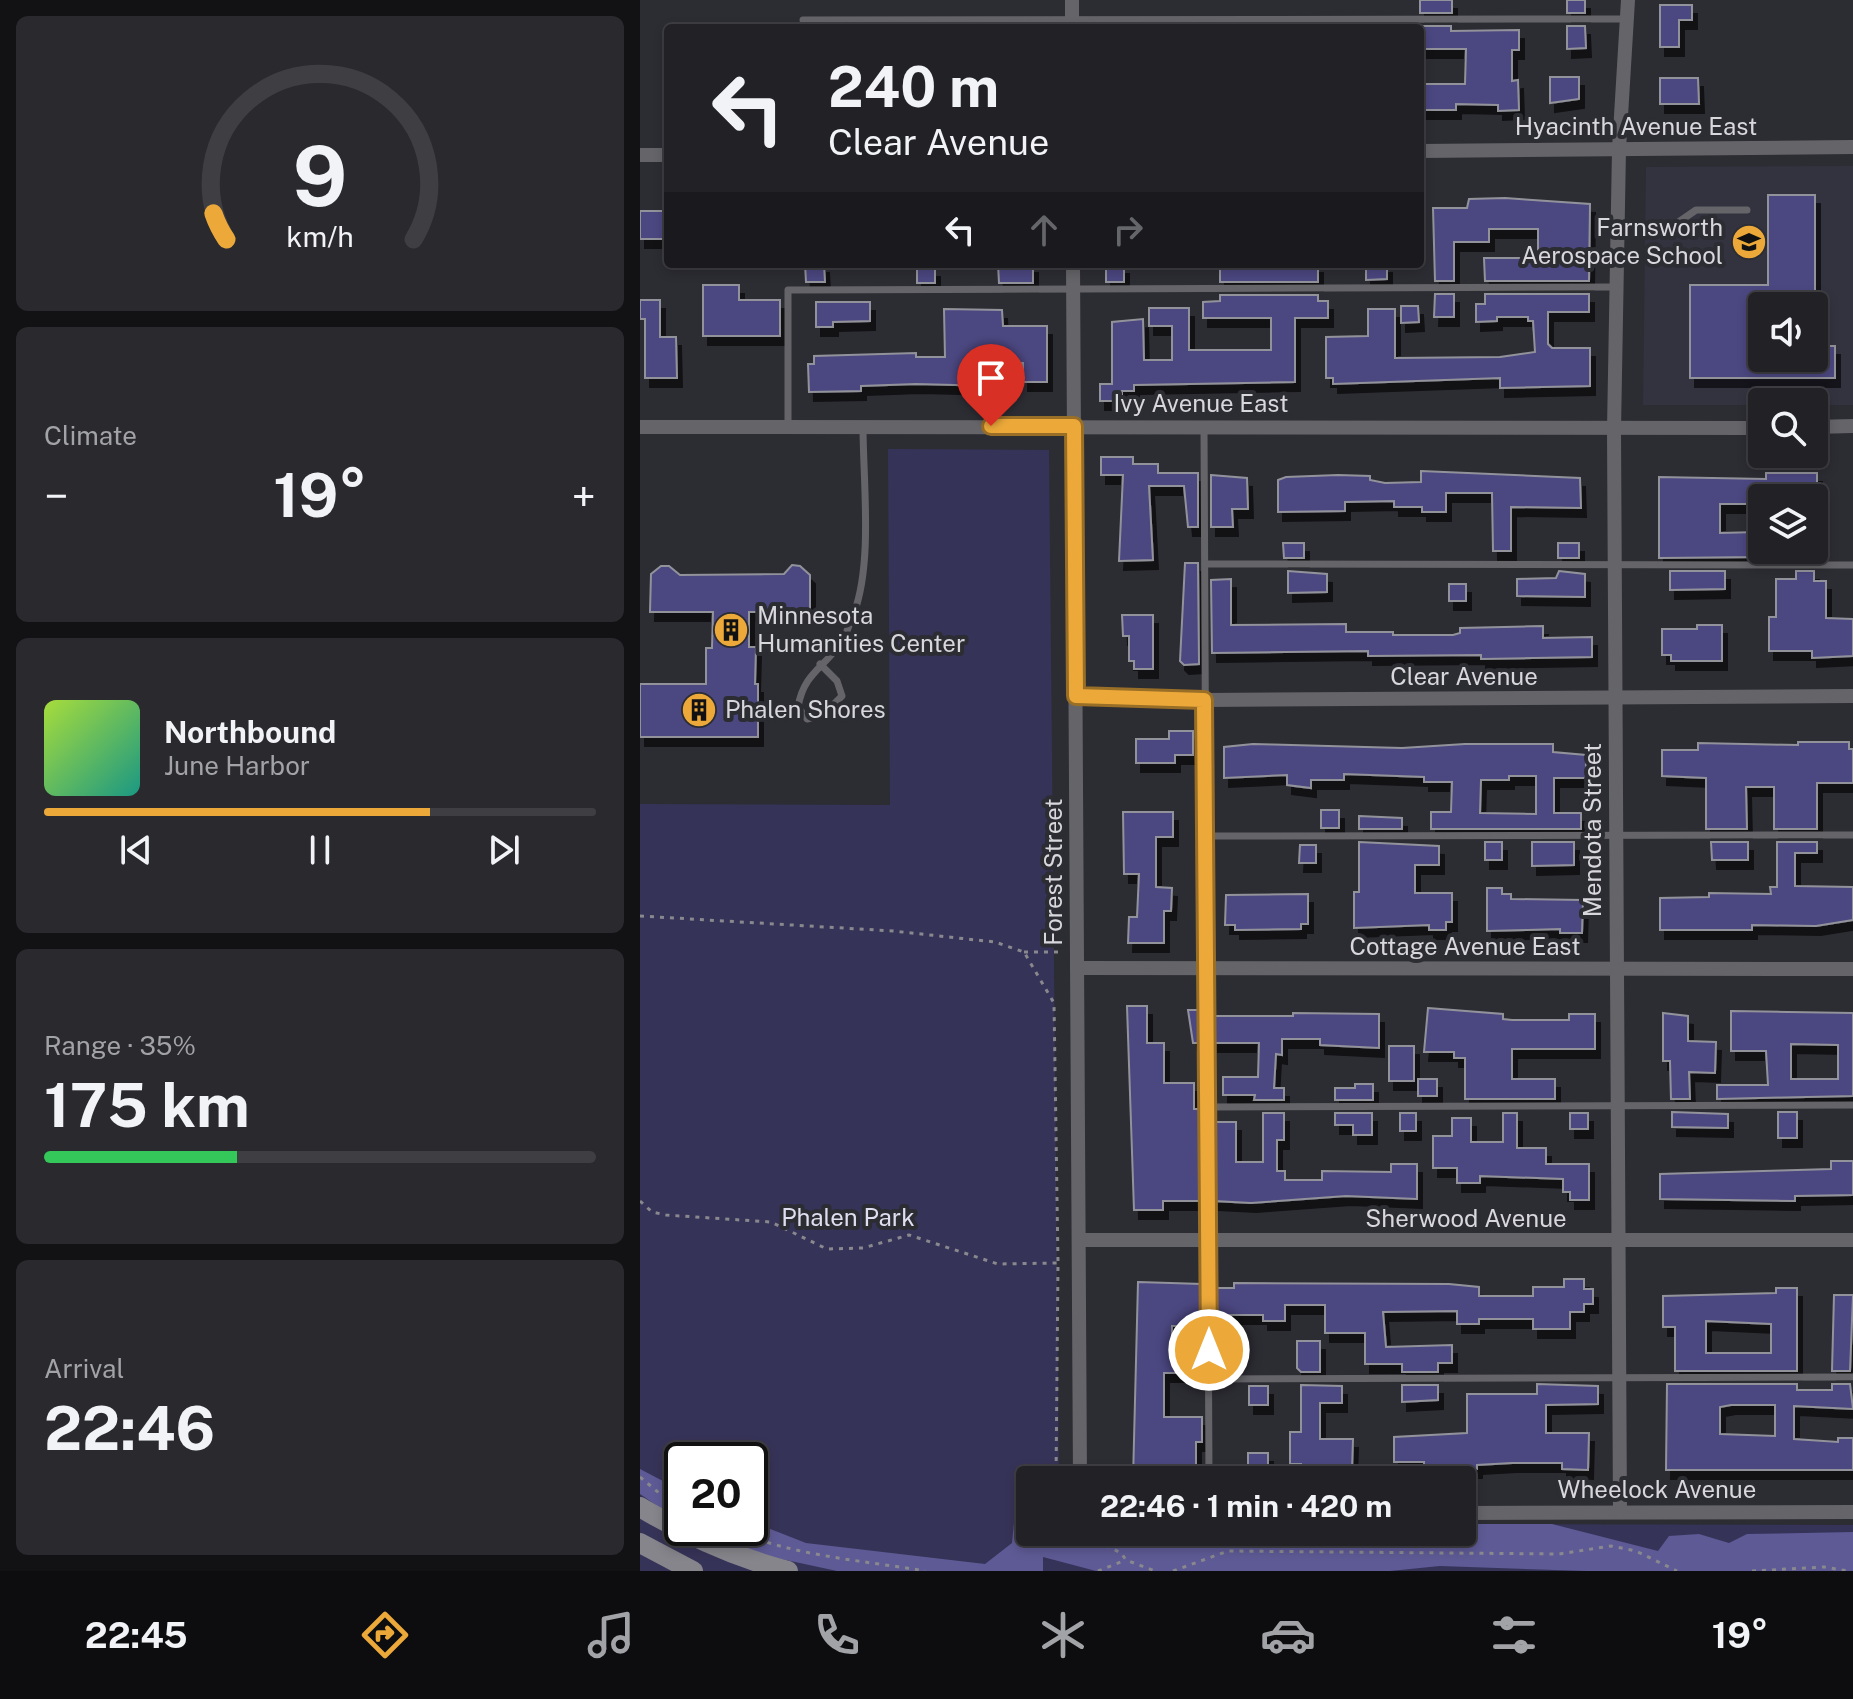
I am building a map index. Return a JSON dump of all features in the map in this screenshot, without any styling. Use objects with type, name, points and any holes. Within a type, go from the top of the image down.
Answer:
[{"type":"street","points":[[1072,0],[1072,24]]},
{"type":"street","name":"Mendota Street","points":[[1620,1512],[1614,430],[1619,149],[1628,0]]},
{"type":"street","name":"Hyacinth Avenue East","points":[[1424,151],[1853,147]]},
{"type":"street","points":[[640,155],[664,155]]},
{"type":"street","name":"Forest Street","points":[[1073,268],[1080,1466]]},
{"type":"street","points":[[1828,427],[1853,426]]},
{"type":"street","name":"Ivy Avenue East","points":[[640,427],[1748,428]]},
{"type":"street","name":"Clear Avenue","points":[[1076,696],[1204,700],[1853,696]]},
{"type":"street","name":"Cottage Avenue East","points":[[1077,968],[1853,969]]},
{"type":"street","name":"Sherwood Avenue","points":[[1079,1240],[1853,1240]]},
{"type":"street","points":[[640,1507],[679,1531],[735,1557],[788,1571]]},
{"type":"street","name":"Wheelock Avenue","points":[[1476,1513],[1853,1512]]},
{"type":"street","points":[[640,1543],[693,1571]]},
{"type":"lane","points":[[803,20],[1072,24],[1628,19]]},
{"type":"lane","points":[[1617,231],[1667,230],[1696,210],[1747,210]]},
{"type":"lane","points":[[788,427],[788,290],[1616,287]]},
{"type":"lane","points":[[820,664],[837,681],[842,696],[823,715],[807,719],[798,707],[802,687],[820,664],[842,641],[856,608],[863,557],[863,426]]},
{"type":"lane","points":[[1204,426],[1209,1466]]},
{"type":"lane","points":[[1205,564],[1614,562],[1853,565]]},
{"type":"lane","points":[[1207,836],[1853,835]]},
{"type":"lane","points":[[1208,1107],[1853,1105]]},
{"type":"lane","points":[[1209,1379],[1853,1377]]},
{"type":"path","points":[[640,916],[893,931],[995,942],[1024,952],[1076,953]]},
{"type":"path","points":[[1024,952],[1054,1003],[1058,1263],[1056,1466]]},
{"type":"path","points":[[640,1201],[652,1212],[666,1215],[771,1222],[827,1249],[863,1248],[909,1235],[998,1264],[1058,1263]]},
{"type":"path","points":[[640,1477],[664,1497]]},
{"type":"path","points":[[768,1542],[925,1571]]},
{"type":"path","points":[[1107,1546],[1121,1553],[1126,1560],[1155,1571]]},
{"type":"path","points":[[1173,1571],[1228,1551],[1559,1554],[1611,1546],[1636,1551],[1677,1571]]},
{"type":"path","points":[[1098,1571],[1126,1560]]},
{"type":"path","points":[[1752,1571],[1824,1567],[1848,1571]]},
{"type":"shaded area","name":"Farnsworth Aerospace School","points":[[1853,166],[1853,405],[1828,405],[1828,388],[1748,388],[1748,405],[1643,405],[1646,167]]},
{"type":"shaded area","points":[[640,1469],[664,1482],[664,1511],[640,1494]]},
{"type":"shaded area","points":[[1016,1503],[1016,1546],[1476,1546],[1476,1524],[1552,1524],[1658,1551],[1669,1536],[1699,1534],[1729,1543],[1747,1534],[1853,1532],[1853,1571],[1586,1571],[1440,1566],[1390,1571],[1096,1571],[1043,1557],[1043,1571],[837,1571],[772,1557],[741,1546],[768,1546],[768,1528],[806,1543],[985,1564],[1012,1543]]},
{"type":"green space","name":"Phalen Park","points":[[888,449],[1049,450],[1059,1466],[1016,1466],[1016,1546],[1476,1546],[1476,1524],[1853,1525],[1853,1571],[640,1571],[640,804],[890,805]]},
{"type":"building","points":[[1420,0],[1452,0],[1452,13],[1420,13]]},
{"type":"building","points":[[1567,0],[1585,0],[1585,13],[1567,13]]},
{"type":"building","points":[[1660,5],[1692,5],[1692,20],[1679,20],[1679,47],[1660,47]]},
{"type":"building","points":[[1424,26],[1451,26],[1451,31],[1519,30],[1519,50],[1512,50],[1512,81],[1518,80],[1519,110],[1498,111],[1498,105],[1456,104],[1456,110],[1424,110],[1424,84],[1465,84],[1466,49],[1424,49]]},
{"type":"building","points":[[1567,26],[1585,26],[1586,48],[1567,49]]},
{"type":"building","points":[[1550,77],[1579,77],[1579,99],[1550,103]]},
{"type":"building","points":[[1660,78],[1698,78],[1699,104],[1660,104]]},
{"type":"building","points":[[1768,195],[1815,195],[1815,292],[1748,292],[1748,372],[1828,372],[1828,346],[1835,346],[1835,378],[1690,378],[1690,285],[1768,285]]},
{"type":"building","points":[[1505,198],[1590,204],[1589,281],[1485,281],[1484,258],[1538,258],[1538,229],[1489,229],[1489,242],[1454,242],[1454,281],[1435,281],[1433,208],[1467,208],[1469,199]]},
{"type":"building","points":[[640,211],[664,211],[664,239],[640,239]]},
{"type":"building","points":[[805,268],[824,268],[825,282],[806,282]]},
{"type":"building","points":[[917,268],[935,268],[935,283],[917,283]]},
{"type":"building","points":[[998,268],[1033,268],[1033,283],[999,283]]},
{"type":"building","points":[[1106,268],[1124,268],[1124,282],[1106,282]]},
{"type":"building","points":[[1220,268],[1318,268],[1318,282],[1220,282]]},
{"type":"building","points":[[1366,268],[1387,268],[1387,279],[1366,280]]},
{"type":"building","points":[[703,285],[739,285],[739,300],[780,300],[780,336],[703,336]]},
{"type":"building","points":[[1435,294],[1454,294],[1454,317],[1434,317]]},
{"type":"building","points":[[1485,294],[1589,294],[1589,312],[1548,312],[1548,344],[1552,348],[1590,348],[1590,386],[1500,388],[1500,378],[1333,384],[1333,378],[1326,378],[1326,337],[1368,336],[1368,309],[1395,309],[1395,358],[1500,357],[1535,352],[1533,321],[1528,321],[1528,317],[1497,317],[1497,321],[1476,322],[1476,304],[1485,304]]},
{"type":"building","points":[[1220,295],[1318,295],[1318,301],[1328,301],[1328,318],[1295,318],[1295,382],[1134,385],[1134,391],[1122,391],[1122,401],[1100,401],[1100,384],[1112,384],[1112,322],[1143,319],[1144,360],[1172,360],[1172,326],[1149,326],[1149,308],[1189,308],[1189,350],[1271,350],[1271,318],[1203,318],[1203,302],[1220,301]]},
{"type":"building","points":[[640,300],[660,300],[660,337],[676,337],[677,378],[645,378],[645,319],[640,319]]},
{"type":"building","points":[[816,302],[870,302],[870,321],[833,322],[833,327],[816,327]]},
{"type":"building","points":[[1401,306],[1418,306],[1419,322],[1401,323]]},
{"type":"building","points":[[944,309],[1002,310],[1003,326],[1047,326],[1047,382],[1023,382],[1023,363],[993,363],[993,386],[916,384],[861,386],[861,391],[809,392],[808,364],[814,364],[814,356],[916,353],[916,357],[945,357]]},
{"type":"building","points":[[1101,457],[1133,457],[1133,464],[1158,464],[1158,473],[1198,473],[1198,527],[1188,527],[1184,486],[1149,486],[1153,560],[1119,561],[1123,475],[1101,475]]},
{"type":"building","points":[[1421,471],[1580,478],[1581,508],[1511,507],[1511,551],[1493,551],[1492,493],[1446,493],[1446,512],[1422,512],[1422,507],[1394,507],[1394,501],[1345,502],[1345,511],[1278,512],[1278,480],[1286,477],[1370,476],[1370,480],[1385,483],[1421,482]]},
{"type":"building","points":[[1766,473],[1817,473],[1817,484],[1748,484],[1748,504],[1720,504],[1720,533],[1748,532],[1748,557],[1659,558],[1659,477],[1766,479]]},
{"type":"building","points":[[1211,475],[1247,478],[1248,509],[1232,509],[1233,527],[1211,527]]},
{"type":"building","points":[[1283,543],[1304,543],[1304,558],[1284,558]]},
{"type":"building","points":[[1558,543],[1579,543],[1579,558],[1558,558]]},
{"type":"building","points":[[1185,563],[1198,563],[1199,664],[1184,665],[1180,661]]},
{"type":"building","points":[[792,565],[800,566],[810,575],[810,612],[749,612],[749,647],[756,647],[758,737],[640,737],[640,684],[706,684],[706,648],[712,648],[713,612],[650,612],[651,574],[661,566],[669,566],[680,575],[784,574]]},
{"type":"building","points":[[1288,571],[1327,574],[1327,592],[1288,593]]},
{"type":"building","points":[[1559,571],[1585,574],[1585,597],[1517,596],[1517,579],[1556,578]]},
{"type":"building","points":[[1670,571],[1725,571],[1725,589],[1670,590]]},
{"type":"building","points":[[1796,571],[1814,571],[1814,581],[1826,581],[1826,618],[1853,619],[1853,656],[1812,658],[1812,651],[1769,651],[1769,617],[1776,617],[1776,579],[1796,579]]},
{"type":"building","points":[[1231,579],[1231,625],[1346,624],[1346,632],[1393,632],[1393,635],[1453,635],[1460,633],[1460,628],[1543,626],[1543,638],[1592,637],[1592,657],[1481,659],[1481,655],[1368,656],[1368,651],[1212,653],[1211,580]]},
{"type":"building","points":[[1449,584],[1466,584],[1466,601],[1449,601]]},
{"type":"building","points":[[1122,615],[1153,615],[1153,669],[1134,669],[1134,661],[1129,661],[1129,636],[1123,636]]},
{"type":"building","points":[[1697,625],[1722,625],[1722,661],[1671,661],[1671,655],[1662,655],[1662,629],[1697,629]]},
{"type":"building","points":[[1169,731],[1193,731],[1193,755],[1175,755],[1175,763],[1136,763],[1136,739],[1169,739]]},
{"type":"building","points":[[1798,742],[1849,742],[1849,749],[1853,749],[1853,783],[1817,783],[1817,829],[1774,829],[1774,787],[1746,787],[1747,829],[1706,829],[1706,778],[1662,776],[1662,750],[1698,750],[1698,743],[1798,745]]},
{"type":"building","points":[[1253,744],[1402,748],[1553,744],[1553,752],[1586,755],[1586,778],[1554,778],[1554,813],[1581,813],[1581,829],[1431,829],[1431,812],[1451,812],[1452,782],[1424,782],[1424,777],[1344,774],[1344,780],[1311,780],[1311,788],[1287,785],[1287,775],[1224,778],[1224,747]],"holes":[[[1536,776],[1536,814],[1480,813],[1481,780]]]},
{"type":"building","points":[[1321,810],[1339,810],[1339,828],[1321,828]]},
{"type":"building","points":[[1123,812],[1173,812],[1173,837],[1156,837],[1156,887],[1172,888],[1171,911],[1164,911],[1164,943],[1128,943],[1129,917],[1137,917],[1139,874],[1124,874]]},
{"type":"building","points":[[1359,816],[1402,818],[1402,829],[1359,829]]},
{"type":"building","points":[[1359,842],[1439,846],[1439,865],[1415,865],[1415,893],[1452,893],[1452,922],[1446,922],[1446,930],[1429,930],[1429,925],[1354,928],[1354,892],[1359,892]]},
{"type":"building","points":[[1485,842],[1502,842],[1502,860],[1485,860]]},
{"type":"building","points":[[1532,842],[1574,842],[1574,865],[1532,866]]},
{"type":"building","points":[[1711,842],[1748,842],[1748,860],[1712,860]]},
{"type":"building","points":[[1777,842],[1817,842],[1817,853],[1795,853],[1795,886],[1853,887],[1853,920],[1816,926],[1752,925],[1752,930],[1660,930],[1660,898],[1709,897],[1709,893],[1771,894],[1770,887],[1777,887]]},
{"type":"building","points":[[1300,845],[1316,845],[1316,863],[1299,863]]},
{"type":"building","points":[[1487,888],[1502,888],[1502,894],[1511,894],[1511,899],[1583,900],[1582,933],[1560,933],[1560,929],[1487,931]]},
{"type":"building","points":[[1308,894],[1308,924],[1301,924],[1301,929],[1235,930],[1235,925],[1225,925],[1226,895]]},
{"type":"building","points":[[1127,1006],[1147,1006],[1147,1043],[1164,1043],[1164,1083],[1194,1083],[1194,1109],[1201,1109],[1201,1201],[1163,1201],[1163,1210],[1134,1210]]},
{"type":"building","points":[[1428,1008],[1503,1014],[1503,1019],[1512,1020],[1569,1020],[1569,1014],[1595,1014],[1595,1049],[1512,1049],[1512,1079],[1555,1079],[1555,1099],[1465,1099],[1465,1058],[1454,1058],[1454,1052],[1424,1052]]},
{"type":"building","points":[[1188,1010],[1200,1010],[1200,1043],[1193,1043]]},
{"type":"building","points":[[1731,1011],[1853,1013],[1853,1096],[1717,1099],[1717,1085],[1768,1085],[1766,1051],[1731,1051]],"holes":[[[1791,1044],[1838,1045],[1838,1079],[1791,1079]]]},
{"type":"building","points":[[1293,1013],[1379,1014],[1379,1048],[1320,1045],[1320,1039],[1282,1039],[1282,1055],[1276,1054],[1274,1088],[1284,1088],[1284,1100],[1254,1100],[1255,1095],[1223,1095],[1223,1077],[1258,1077],[1259,1043],[1213,1043],[1213,1016],[1293,1016]]},
{"type":"building","points":[[1663,1013],[1688,1016],[1688,1041],[1716,1042],[1715,1073],[1689,1072],[1690,1099],[1671,1099],[1670,1061],[1663,1061]]},
{"type":"building","points":[[1389,1046],[1414,1046],[1414,1081],[1389,1081]]},
{"type":"building","points":[[1418,1079],[1437,1079],[1437,1096],[1418,1096]]},
{"type":"building","points":[[1355,1084],[1373,1084],[1373,1100],[1335,1100],[1335,1088],[1355,1088]]},
{"type":"building","points":[[1672,1112],[1728,1114],[1728,1128],[1672,1127]]},
{"type":"building","points":[[1778,1112],[1797,1112],[1797,1138],[1778,1138]]},
{"type":"building","points":[[1263,1113],[1284,1113],[1284,1140],[1277,1140],[1277,1171],[1285,1171],[1285,1180],[1322,1180],[1322,1171],[1391,1172],[1391,1164],[1417,1164],[1417,1199],[1346,1196],[1251,1203],[1214,1201],[1214,1122],[1236,1122],[1236,1162],[1263,1162]]},
{"type":"building","points":[[1335,1113],[1372,1113],[1372,1135],[1353,1135],[1353,1125],[1335,1125]]},
{"type":"building","points":[[1400,1113],[1416,1113],[1416,1131],[1400,1131]]},
{"type":"building","points":[[1503,1113],[1517,1113],[1517,1148],[1546,1148],[1546,1164],[1589,1164],[1589,1200],[1570,1200],[1570,1192],[1563,1192],[1563,1179],[1480,1176],[1480,1183],[1457,1183],[1457,1168],[1433,1168],[1433,1136],[1452,1136],[1452,1118],[1471,1118],[1471,1142],[1503,1142]]},
{"type":"building","points":[[1570,1113],[1588,1113],[1588,1129],[1570,1129]]},
{"type":"building","points":[[1831,1161],[1853,1161],[1853,1195],[1795,1196],[1795,1201],[1660,1199],[1660,1174],[1831,1169]]},
{"type":"building","points":[[1564,1279],[1584,1279],[1584,1289],[1593,1289],[1593,1304],[1584,1304],[1584,1312],[1570,1312],[1570,1329],[1533,1329],[1533,1319],[1479,1319],[1479,1324],[1457,1324],[1457,1311],[1383,1312],[1386,1347],[1452,1345],[1452,1363],[1438,1363],[1438,1372],[1402,1372],[1402,1364],[1365,1364],[1365,1333],[1325,1333],[1325,1305],[1285,1305],[1285,1321],[1263,1321],[1263,1315],[1215,1315],[1215,1288],[1234,1288],[1234,1283],[1449,1284],[1479,1287],[1479,1296],[1533,1296],[1533,1287],[1564,1287]]},
{"type":"building","points":[[1138,1282],[1202,1284],[1202,1326],[1172,1326],[1172,1354],[1183,1354],[1183,1373],[1164,1373],[1164,1417],[1202,1417],[1202,1442],[1196,1442],[1196,1466],[1133,1466]]},
{"type":"building","points":[[1776,1288],[1797,1288],[1797,1371],[1675,1371],[1675,1327],[1663,1327],[1663,1296],[1776,1293]],"holes":[[[1706,1321],[1771,1324],[1771,1353],[1706,1353]]]},
{"type":"building","points":[[1834,1295],[1853,1295],[1850,1371],[1832,1371]]},
{"type":"building","points":[[1297,1341],[1320,1341],[1320,1372],[1301,1372],[1297,1368]]},
{"type":"building","points":[[1537,1384],[1598,1386],[1598,1404],[1546,1405],[1546,1433],[1589,1433],[1588,1470],[1562,1469],[1562,1463],[1477,1465],[1476,1469],[1476,1466],[1424,1466],[1424,1462],[1394,1462],[1394,1437],[1467,1433],[1467,1394],[1537,1394]]},
{"type":"building","points":[[1667,1384],[1797,1384],[1797,1390],[1832,1390],[1832,1384],[1850,1384],[1853,1409],[1794,1406],[1794,1439],[1838,1442],[1838,1438],[1853,1438],[1853,1470],[1666,1470]],"holes":[[[1775,1405],[1775,1436],[1720,1434],[1720,1407]]]},
{"type":"building","points":[[1301,1385],[1342,1386],[1342,1403],[1320,1403],[1320,1439],[1353,1439],[1352,1466],[1290,1464],[1290,1432],[1301,1432]]},
{"type":"building","points":[[1402,1385],[1438,1385],[1438,1400],[1402,1402]]},
{"type":"building","points":[[1249,1386],[1268,1386],[1268,1405],[1249,1405]]},
{"type":"building","points":[[1248,1453],[1268,1453],[1268,1466],[1248,1466]]},
{"type":"place","name":"Farnsworth Aerospace School","points":[[1749,242]]},
{"type":"place","name":"Minnesota Humanities Center","points":[[731,630]]},
{"type":"place","name":"Phalen Shores","points":[[699,710]]},
{"type":"route","points":[[991,426],[1074,426],[1076,696],[1204,700],[1209,1350]]}]
